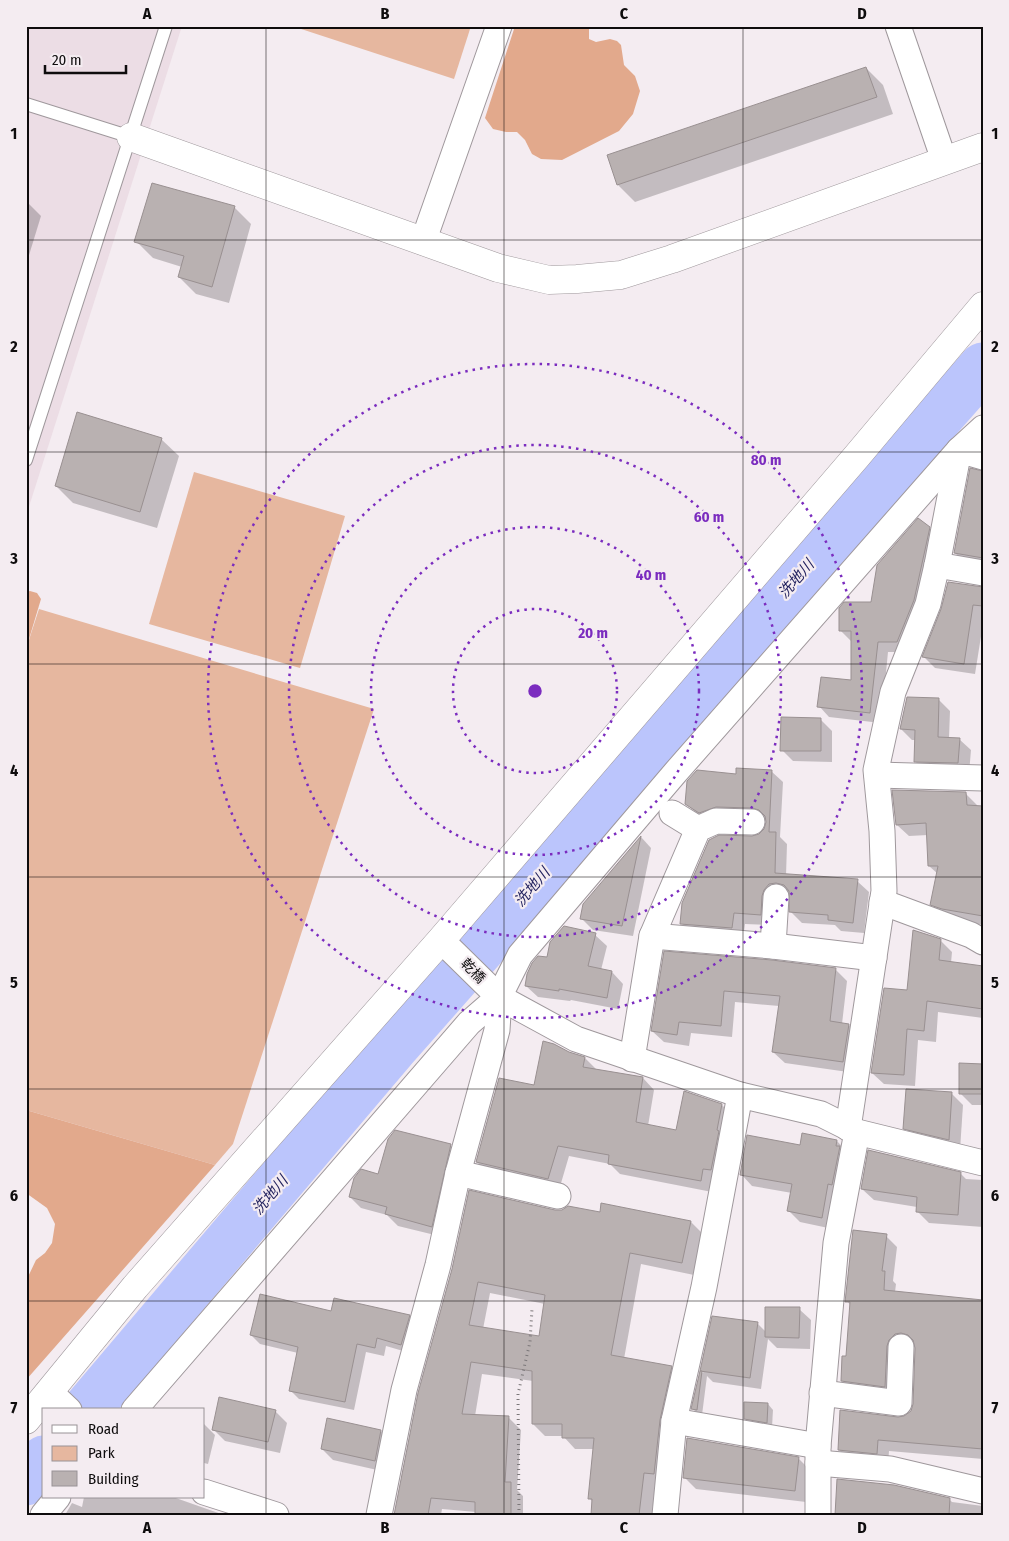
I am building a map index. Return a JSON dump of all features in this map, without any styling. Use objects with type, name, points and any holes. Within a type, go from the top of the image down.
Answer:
[{"type":"street","points":[[423,242],[499,26]]},
{"type":"street","points":[[898,26],[944,160]]},
{"type":"street","points":[[131,137],[498,268],[549,280],[621,275],[672,259],[983,147]]},
{"type":"street","points":[[49,1408],[60,1402],[135,1287],[447,946],[983,306]]},
{"type":"street","points":[[818,1515],[818,1454],[822,1393],[836,1243],[884,891],[882,831],[876,770],[893,692],[928,604],[937,565],[971,454],[983,428]]},
{"type":"street","points":[[136,1408],[496,994],[520,955],[675,773],[971,454]]},
{"type":"street","points":[[937,565],[983,573]]},
{"type":"street","points":[[877,776],[983,778]]},
{"type":"street","points":[[672,813],[698,829]]},
{"type":"street","points":[[632,1059],[652,936],[698,829],[716,821],[752,822]]},
{"type":"street","points":[[772,946],[776,897]]},
{"type":"street","points":[[882,902],[972,935],[983,942]]},
{"type":"street","points":[[652,936],[772,946],[874,958]]},
{"type":"street","name":"乾橋","points":[[447,946],[496,994],[576,1039],[740,1095],[821,1114],[852,1130],[983,1163]]},
{"type":"street","points":[[378,1515],[404,1390],[438,1265],[458,1173],[497,1030],[496,994]]},
{"type":"street","points":[[665,1515],[674,1421],[704,1287],[740,1095]]},
{"type":"street","points":[[458,1173],[558,1196]]},
{"type":"street","points":[[822,1393],[899,1403],[901,1347]]},
{"type":"street","points":[[26,1420],[42,1412]]},
{"type":"street","points":[[674,1421],[983,1491]]},
{"type":"street","points":[[205,1492],[276,1515]]},
{"type":"street","points":[[43,1515],[57,1498]]},
{"type":"lane","points":[[26,460],[166,26]]},
{"type":"lane","points":[[26,104],[131,137]]},
{"type":"path","points":[[519,1515],[518,1394],[530,1342],[532,1309]]},
{"type":"shaded area","points":[[26,26],[182,26],[26,516]]},
{"type":"shaded area","points":[[515,26],[589,26],[589,39],[596,42],[610,39],[617,41],[621,45],[624,65],[635,76],[640,91],[633,114],[619,131],[562,160],[541,159],[532,154],[525,140],[517,132],[493,129],[485,118]]},
{"type":"shaded area","points":[[26,592],[37,593],[41,599],[26,649]]},
{"type":"shaded area","points":[[26,1110],[215,1165],[26,1380],[26,1281],[36,1260],[45,1253],[52,1243],[55,1224],[47,1208],[26,1193]]},
{"type":"green space","points":[[292,26],[471,26],[454,79]]},
{"type":"green space","points":[[194,472],[345,516],[300,668],[149,624]]},
{"type":"green space","points":[[39,609],[374,709],[233,1144],[215,1165],[26,1110],[26,649]]},
{"type":"building","points":[[866,67],[877,97],[617,185],[607,155]]},
{"type":"building","points":[[152,183],[235,206],[212,287],[178,277],[184,256],[134,242]]},
{"type":"building","points":[[77,412],[162,438],[140,512],[55,486]]},
{"type":"building","points":[[970,468],[983,471],[983,558],[954,553]]},
{"type":"building","points":[[918,518],[930,527],[914,600],[897,642],[878,642],[870,713],[817,707],[821,677],[851,680],[851,631],[839,631],[839,608],[844,602],[871,602],[877,565]]},
{"type":"building","points":[[948,582],[983,587],[983,606],[973,605],[964,664],[922,657],[941,609]]},
{"type":"building","points":[[907,697],[939,698],[938,737],[960,738],[958,763],[914,762],[915,730],[900,729]]},
{"type":"building","points":[[781,717],[821,718],[821,751],[780,751]]},
{"type":"building","points":[[736,768],[772,770],[769,832],[776,832],[775,873],[858,879],[853,923],[828,920],[828,915],[789,912],[789,891],[784,885],[776,883],[769,884],[764,890],[761,915],[734,913],[732,928],[680,924],[682,903],[709,840],[719,835],[752,836],[759,834],[764,829],[765,816],[759,810],[752,808],[716,807],[699,813],[685,804],[687,781],[697,770],[736,774]]},
{"type":"building","points":[[892,790],[966,792],[967,805],[983,806],[983,916],[930,905],[938,866],[928,866],[926,823],[896,825]]},
{"type":"building","points":[[641,836],[622,926],[580,919],[583,904]]},
{"type":"building","points":[[564,926],[596,933],[588,966],[612,971],[607,998],[559,989],[559,991],[525,986],[527,974],[532,963],[538,956],[547,957],[550,942]]},
{"type":"building","points":[[913,930],[941,939],[939,960],[983,966],[983,1009],[927,1001],[924,1031],[907,1029],[904,1075],[871,1073],[884,988],[907,990]]},
{"type":"building","points":[[664,951],[772,960],[836,968],[830,1021],[849,1024],[843,1062],[772,1052],[780,996],[724,991],[721,1026],[679,1022],[677,1035],[651,1031]]},
{"type":"building","points":[[543,1041],[585,1057],[583,1067],[643,1077],[636,1122],[676,1130],[684,1091],[722,1104],[711,1170],[703,1169],[701,1181],[608,1164],[609,1155],[558,1146],[548,1179],[476,1162],[499,1078],[534,1085]]},
{"type":"building","points":[[959,1063],[983,1064],[983,1094],[959,1094]]},
{"type":"building","points":[[906,1089],[952,1092],[949,1140],[903,1129]]},
{"type":"building","points":[[395,1130],[451,1144],[432,1227],[385,1214],[387,1207],[349,1197],[354,1178],[361,1169],[378,1174],[388,1139]]},
{"type":"building","points":[[802,1133],[837,1140],[836,1146],[840,1146],[832,1185],[828,1184],[822,1218],[787,1211],[792,1184],[740,1175],[747,1135],[800,1145]]},
{"type":"building","points":[[868,1150],[961,1172],[958,1215],[916,1212],[917,1197],[861,1189]]},
{"type":"building","points":[[469,1190],[555,1210],[562,1210],[568,1206],[600,1212],[601,1203],[691,1221],[682,1263],[630,1253],[611,1355],[672,1366],[660,1420],[654,1474],[644,1473],[639,1515],[591,1515],[592,1499],[588,1499],[594,1438],[562,1438],[562,1424],[532,1424],[532,1371],[471,1362],[462,1414],[509,1416],[505,1482],[511,1482],[511,1515],[475,1515],[475,1502],[431,1498],[428,1515],[394,1515],[418,1393],[452,1269]],"holes":[[[478,1282],[545,1295],[539,1336],[469,1325]]]},
{"type":"building","points":[[853,1230],[887,1234],[882,1271],[885,1271],[884,1290],[983,1300],[983,1449],[878,1440],[877,1454],[838,1450],[840,1410],[898,1417],[904,1416],[911,1411],[913,1404],[915,1348],[913,1340],[908,1335],[895,1334],[889,1340],[885,1387],[841,1381],[842,1356],[846,1356],[850,1302],[845,1302]]},
{"type":"building","points":[[260,1294],[331,1311],[334,1298],[410,1315],[401,1345],[377,1338],[375,1348],[357,1344],[345,1402],[289,1391],[298,1347],[250,1335]]},
{"type":"building","points":[[765,1307],[800,1307],[799,1338],[765,1337]]},
{"type":"building","points":[[712,1316],[758,1322],[750,1378],[700,1371]]},
{"type":"building","points":[[700,1371],[702,1371],[697,1410],[691,1409]]},
{"type":"building","points":[[219,1397],[276,1410],[268,1442],[212,1430]]},
{"type":"building","points":[[744,1402],[768,1403],[767,1423],[744,1419]]},
{"type":"building","points":[[327,1418],[381,1430],[375,1461],[321,1449]]},
{"type":"building","points":[[687,1438],[799,1457],[795,1491],[683,1478]]},
{"type":"building","points":[[837,1479],[894,1485],[950,1498],[949,1515],[835,1515]]},
{"type":"waterway","name":"洗地川","points":[[88,1408],[394,1047],[543,878],[748,633],[983,367]]},
{"type":"waterway","name":"洗地川","points":[[26,1481],[42,1462]]}]
